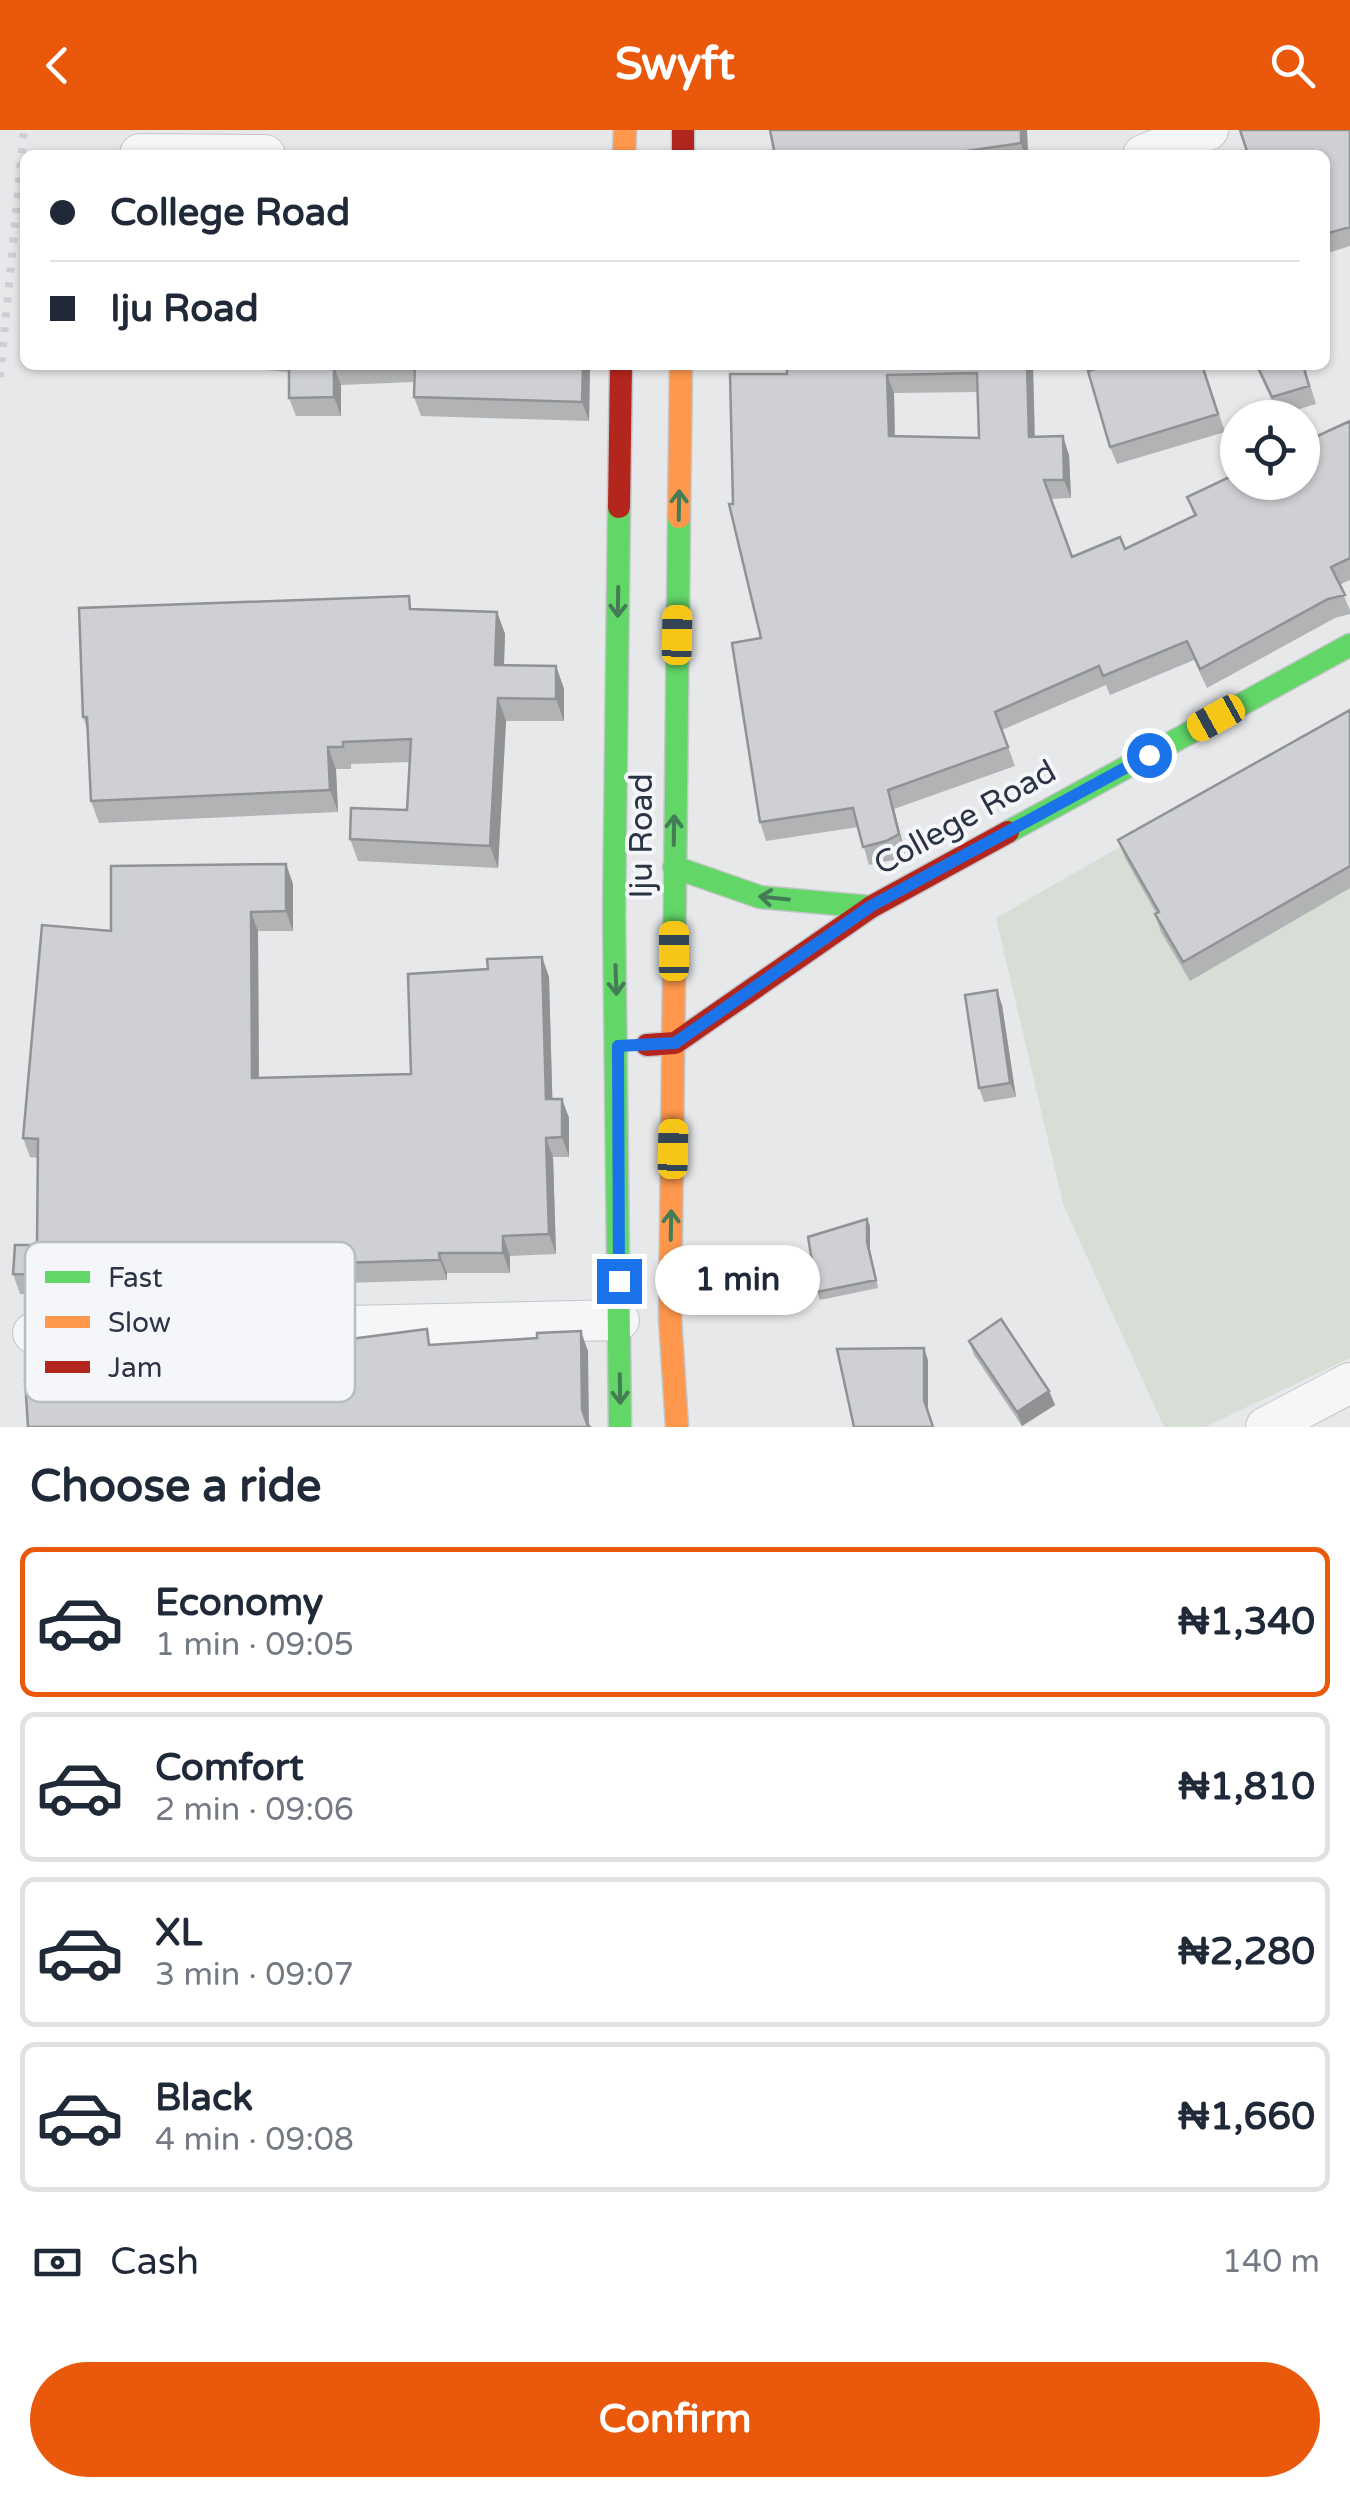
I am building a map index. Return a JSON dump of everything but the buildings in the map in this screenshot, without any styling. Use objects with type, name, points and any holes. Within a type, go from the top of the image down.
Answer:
[{"type":"main road","name":"Iju Road","points":[[620,1427],[614,914],[621,370]]},
{"type":"main road","name":"Iju Road","points":[[676,1427],[670,1318],[681,370]]},
{"type":"main road","name":"College Road","points":[[675,1043],[871,906],[1350,645]]},
{"type":"main road","points":[[674,867],[760,898],[871,906]]},
{"type":"main road","points":[[618,1046],[675,1043]]},
{"type":"street","points":[[1156,150],[1208,130]]},
{"type":"street","points":[[355,1326],[619,1320]]},
{"type":"street","points":[[1266,1427],[1350,1383]]},
{"type":"shaded area","points":[[1350,715],[1350,1358],[1205,1427],[1164,1427],[1063,1204],[996,918]]},
{"type":"railway","points":[[22,150],[24,130]]},
{"type":"railway","points":[[0,377],[20,171]]},
{"type":"traffic: fast","points":[[619,507],[614,914],[620,1427]]},
{"type":"traffic: fast","points":[[674,976],[679,517]]},
{"type":"traffic: fast","points":[[1008,832],[1350,645]]},
{"type":"traffic: fast","points":[[674,867],[760,897],[871,907]]},
{"type":"traffic: slow","points":[[624,150],[625,130]]},
{"type":"traffic: slow","points":[[679,517],[681,370]]},
{"type":"traffic: slow","points":[[674,976],[670,1318],[677,1427]]},
{"type":"traffic: jam","points":[[683,130],[683,150]]},
{"type":"traffic: jam","points":[[619,507],[621,370]]},
{"type":"traffic: jam","points":[[647,1045],[675,1043],[871,907],[1008,832]]},
{"type":"route","points":[[619,1281],[618,1046],[675,1043],[871,906],[1149,755]]}]
